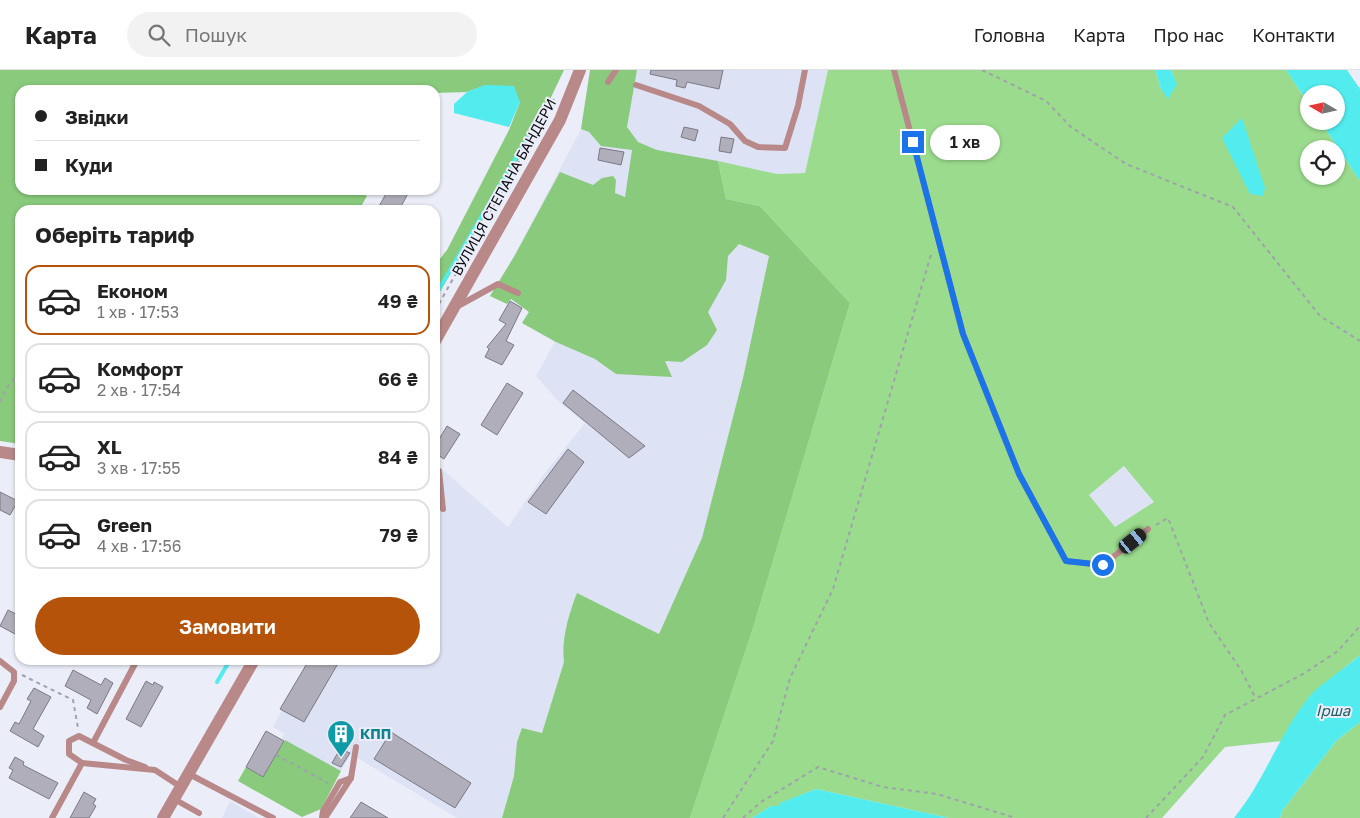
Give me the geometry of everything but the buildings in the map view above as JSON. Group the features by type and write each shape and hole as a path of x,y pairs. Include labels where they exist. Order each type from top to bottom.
{"street":[{"name":"ВУЛИЦЯ СТЕПАНА БАНДЕРИ","path":"440,330 455,307 560,120 580,70"},
{"path":"0,452 15,454"},
{"path":"163,818 251,665"}],"lane":[{"path":"608,82 616,70"},
{"path":"636,85 699,106 730,124 745,141 758,147 785,148 805,70"},
{"path":"894,70 963,334 1019,474 1066,561 1103,565 1148,529"},
{"path":"455,307 498,284 518,293"},
{"path":"440,480 443,509"},
{"path":"0,707 14,681 14,672 2,664"},
{"path":"93,743 134,665"},
{"path":"155,770 82,763 69,754 69,741 80,736 126,760 155,770 181,787"},
{"path":"323,816 351,778 356,748"},
{"path":"52,818 82,763"},
{"path":"188,774 273,818"},
{"path":"323,816 340,782 351,778"},
{"path":"174,799 199,813"}],"path":[{"path":"982,70 1046,101 1071,127 1126,164 1233,207 1320,316 1360,341"},
{"path":"440,301 509,183 555,97"},
{"path":"723,818 773,742 790,678 833,589 928,264"},
{"path":"0,402 5,390 15,378"},
{"path":"1148,529 1168,518 1209,623 1241,670 1256,699"},
{"path":"1146,818 1202,757 1225,715 1303,674 1338,651 1360,626"},
{"path":"14,672 73,700 80,736"},
{"path":"276,755 333,786"},
{"path":"743,818 761,802 818,767 883,787 937,794 1016,818"}],"shaded area":[{"path":"637,70 828,70 805,173 777,174 657,150 638,142 627,128"},
{"path":"581,129 633,146 626,198 769,256 743,378 702,538 659,634 578,594 571,609 563,654 564,662 542,733 522,728 514,776 502,818 457,818 351,754 341,771 282,739 284,733 273,727 282,710 291,715 320,665 440,665 440,467 508,527 544,474 585,423 559,402 536,376 555,342 522,323 540,292 505,273"},
{"path":"1125,466 1154,502 1115,527 1089,495"},
{"path":"230,801 259,818 222,818"}],"green space":[{"path":"0,70 564,70 531,139 440,292 440,259 447,250 509,130 520,102 486,85 467,92 440,93 440,85 15,85 15,195 367,196 362,205 15,205 15,443 0,441"},
{"path":"590,70 637,70 627,127 638,142 657,150 718,161 726,199 760,206 850,303 753,628 690,818 502,818 514,776 517,742 522,728 542,733 564,662 566,627 577,593 659,634 702,538 743,378 769,256 739,244 728,256 726,280 708,312 717,330 707,345 682,362 665,361 672,377 616,374 595,359 556,342 522,323 529,312 511,299 507,304 490,296 515,255 560,172 593,185 602,178 613,176 616,180 615,193 625,197 632,150 601,146 589,132 581,129"},
{"path":"828,70 1155,70 1161,89 1173,74 1171,70 1286,70 1300,91 1300,130 1326,130 1333,140 1300,140 1300,185 1345,185 1345,158 1360,181 1360,655 1310,696 1282,741 1225,747 1162,818 949,818 816,789 781,803 779,806 771,806 752,818 690,818 753,628 850,303 760,206 726,199 718,161 777,174 805,173","holes":["1124,466 1154,502 1115,527 1089,495"]},
{"path":"1360,722 1360,818 1280,818 1282,811 1336,741"},
{"path":"285,740 341,771 321,809 302,817 238,781 246,767 263,777"}],"water":[{"path":"1155,70 1171,70 1177,84 1168,99 1161,89"},
{"path":"1286,70 1347,70 1360,89 1360,181 1345,158 1345,140 1333,140 1326,130 1345,130 1345,85 1300,85 1300,91"},
{"path":"485,85 514,86 520,102 509,127 454,113 454,104 467,92"},
{"path":"1242,118 1265,188 1263,196 1250,194 1222,138"},
{"name":"Ірша","path":"1360,655 1360,722 1336,741 1282,811 1280,818 1234,818 1255,788 1298,711 1320,687"},
{"path":"816,789 949,818 752,818 771,806 779,806 780,803"}],"waterway":[{"path":"440,287 538,120"},
{"path":"217,682 227,665"}],"place":[{"name":"КПП","path":"341,758"}],"route":[{"path":"913,142 963,334 1019,474 1066,561 1103,565"}]}
